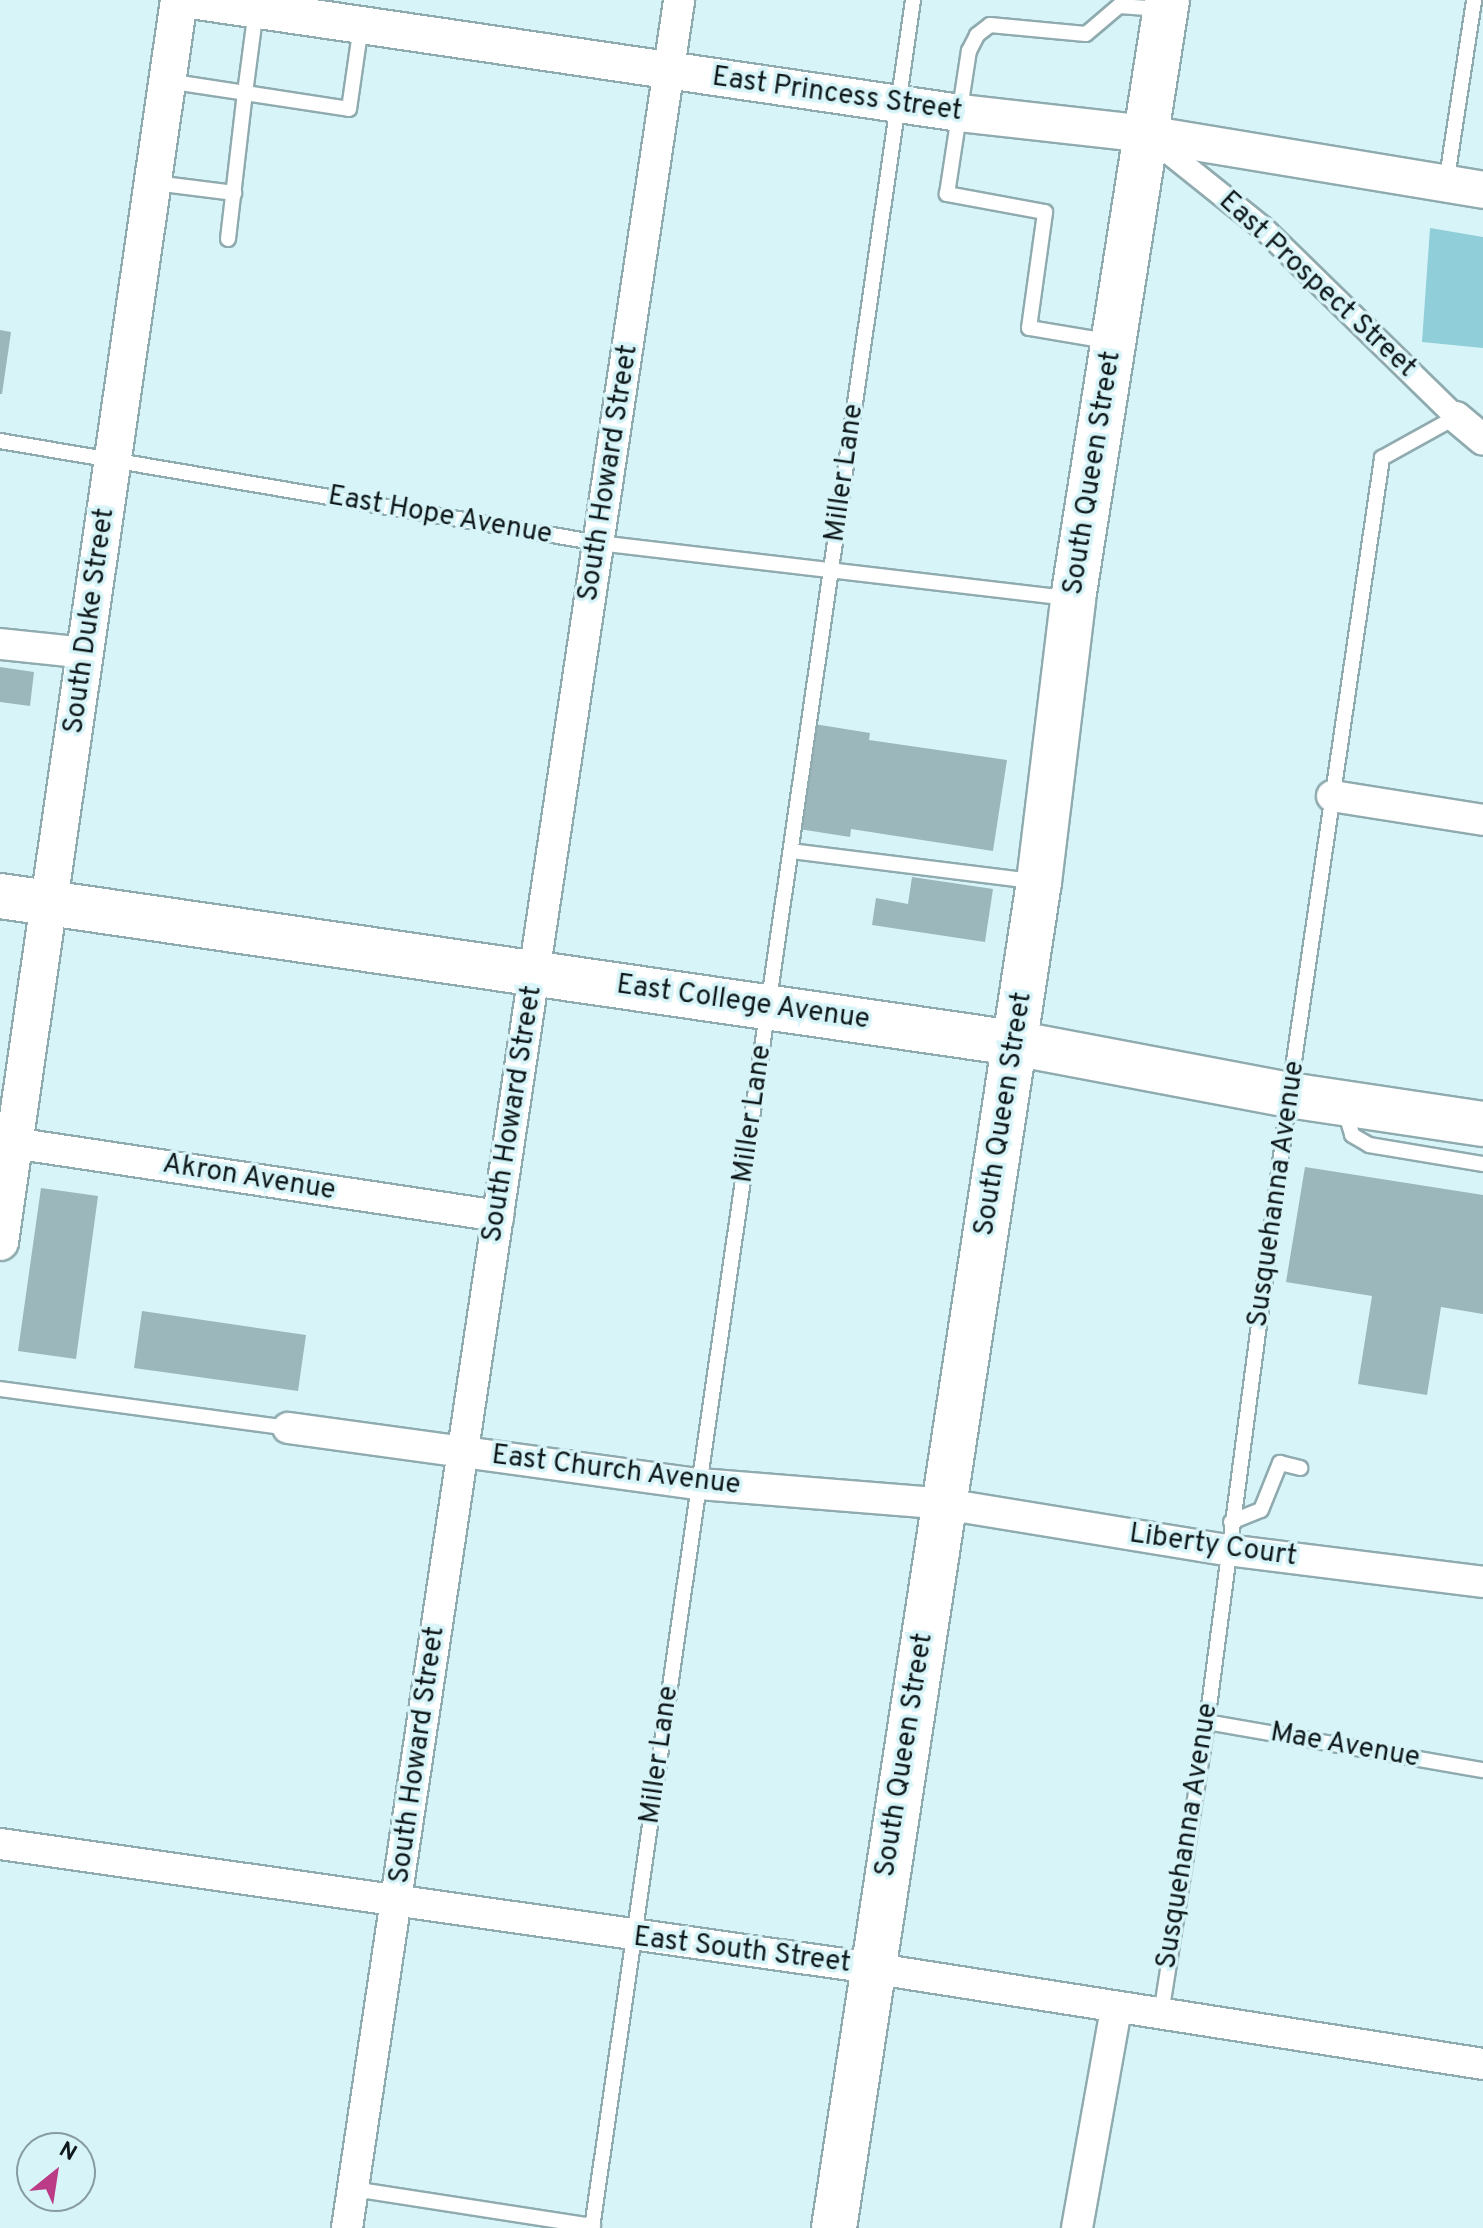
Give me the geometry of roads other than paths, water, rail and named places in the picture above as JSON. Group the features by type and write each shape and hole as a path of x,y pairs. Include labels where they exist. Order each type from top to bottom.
{"main road":[{"name":"South Queen Street","path":"834,2228 871,1968 1039,882 1073,599 1166,5"},
{"name":"East College Avenue","path":"0,896 1014,1043 1289,1095 1483,1124"}],"street":[{"name":"South Duke Street","path":"0,1242 7,1142 50,904 179,0"},
{"name":"East Princess Street","path":"191,0 960,113 1146,134 1483,190"},
{"name":"South Howard Street","path":"347,2228 679,0"},
{"name":"East Prospect Street","path":"1146,134 1263,228 1483,440"},
{"path":"0,644 85,653"},
{"path":"1332,796 1483,820"},
{"name":"Akron Avenue","path":"7,1142 498,1216"},
{"name":"East Church Avenue","path":"288,1428 699,1484 945,1504"},
{"name":"Liberty Court","path":"945,1504 1229,1536 1483,1582"},
{"name":"East South Street","path":"0,1844 635,1938 871,1968 1483,2064"},
{"path":"1077,2228 1116,2008"}],"lane":[{"name":"Miller Lane","path":"593,2227 913,0"},
{"path":"1446,184 1474,0"},
{"path":"1114,342 1029,328 1045,212 947,194 969,51 977,35 990,25 1086,34 1119,6 1166,5"},
{"path":"228,239 256,10"},
{"path":"167,81 349,109 361,25"},
{"path":"152,182 234,193"},
{"name":"Susquehanna Avenue","path":"1161,2015 1207,1722 1289,1095 1382,458 1456,417"},
{"name":"East Hope Avenue","path":"0,441 599,543 831,573 1073,599"},
{"path":"791,851 1039,882"},
{"path":"1343,1104 1352,1135 1369,1145 1483,1164"},
{"path":"0,1389 288,1428"},
{"path":"1229,1536 1261,1510 1280,1463 1300,1468"},
{"name":"Mae Avenue","path":"1207,1722 1483,1770"},
{"path":"353,2189 593,2227"}]}
